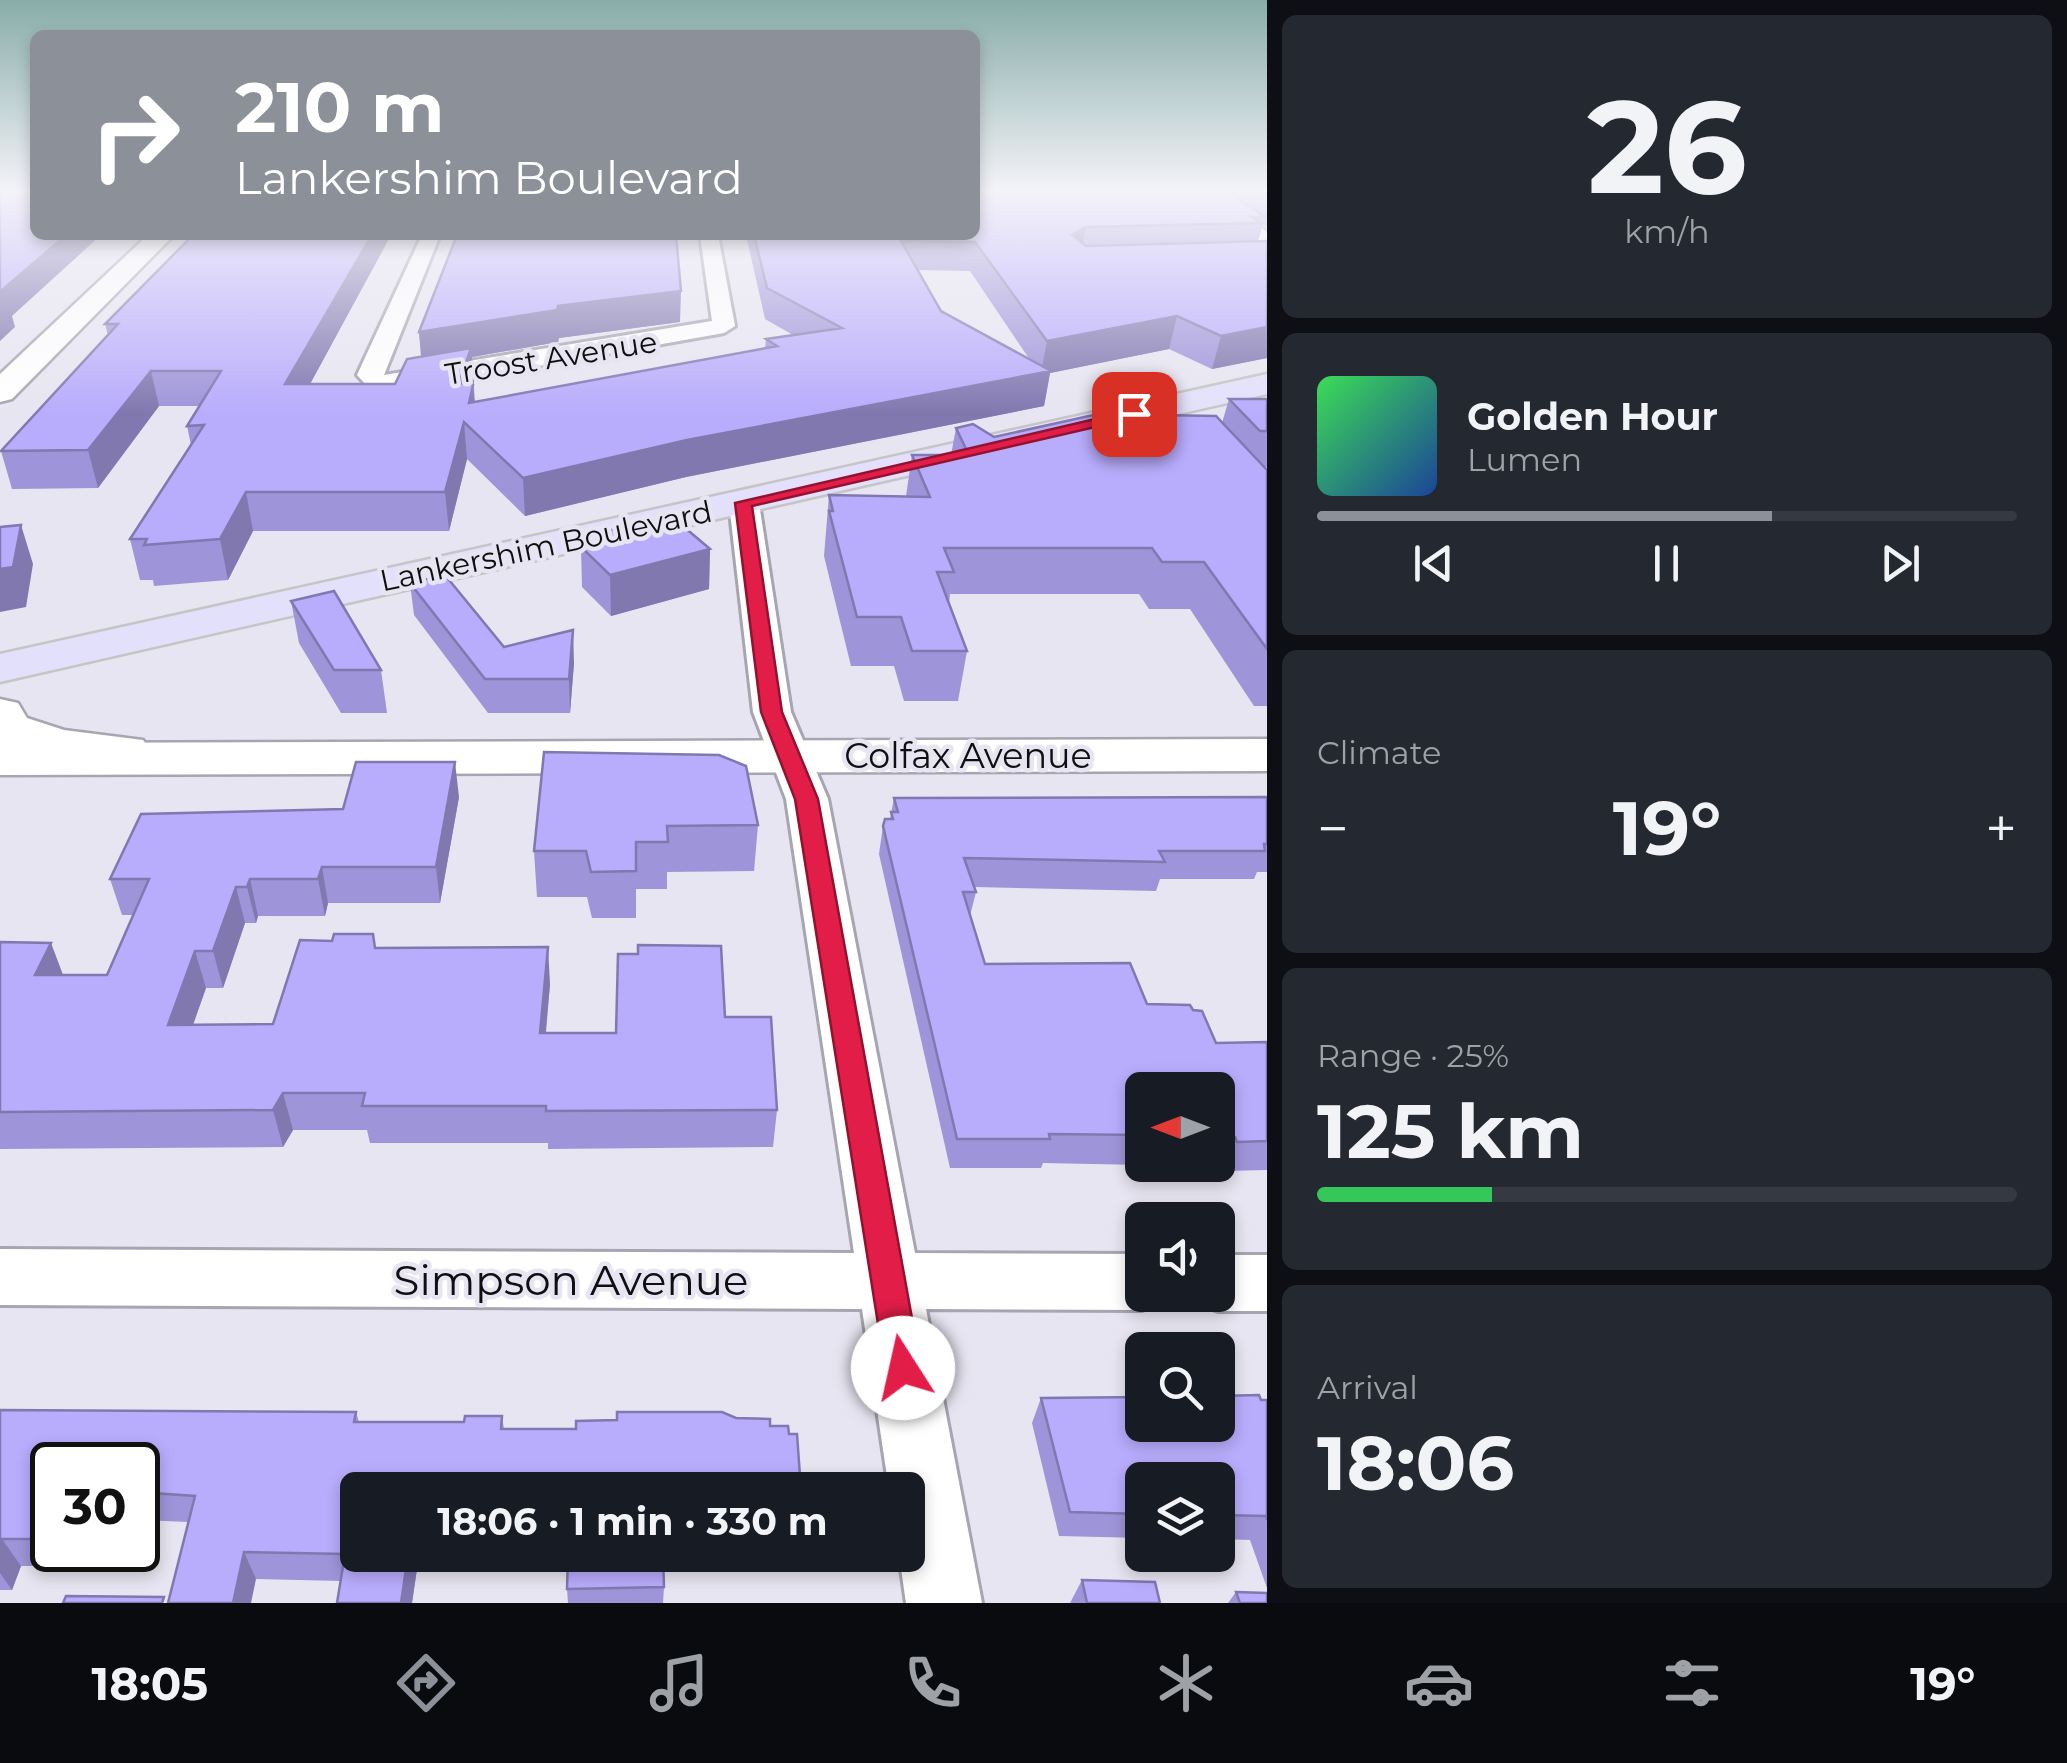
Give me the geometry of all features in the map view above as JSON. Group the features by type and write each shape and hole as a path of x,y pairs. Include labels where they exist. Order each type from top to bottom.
{"main road":[{"path":"0,392 132,264"},
{"name":"Lankershim Boulevard","path":"0,668 1267,384"},
{"name":"Colfax Avenue","path":"0,714 6,728 28,738 188,757"},
{"name":"Colfax Avenue","path":"0,760 1267,755"}],"street":[{"name":"Troost Avenue","path":"418,264 368,374 377,382 399,383 724,326 714,264"},
{"path":"744,503 772,712 807,799 944,1603"},
{"name":"Simpson Avenue","path":"0,1277 1125,1282"},
{"path":"1235,1283 1267,1283"}],"building":[{"path":"0,264 33,264 0,292"},
{"path":"165,264 355,264 285,384 395,384 407,359 471,348 459,383 473,385 469,403 777,346 766,339 842,328 767,288 761,264 914,264 941,311 1051,371 687,440 523,478 464,422 445,492 246,492 220,539 144,545 147,539 130,539 204,425 187,426 221,371 151,371 88,450 1,451 118,324 105,324"},
{"path":"446,264 679,264 681,291 558,306 557,310 419,332"},
{"path":"991,264 1267,264 1267,327 1221,336 1177,316 1047,341"},
{"path":"1229,399 1267,399 1267,431 1260,431"},
{"path":"1098,414 1216,416 1267,470 1267,649 1204,562 1162,562 1152,548 944,548 954,572 937,572 967,651 912,651 901,617 857,617 829,511 833,511 829,495 930,497 912,455 969,455 956,428 973,424 994,437"},
{"path":"652,521 677,521 710,549 610,575 581,547 601,542 598,540 604,538 598,533"},
{"path":"21,525 13,567 0,569 0,527"},
{"path":"445,575 504,647 573,630 569,679 485,679 410,583"},
{"path":"334,591 381,670 334,670 291,601"},
{"path":"544,752 719,755 746,766 758,825 667,826 668,842 636,842 636,871 591,872 586,851 534,851"},
{"path":"356,762 455,762 436,867 322,867 318,879 250,879 247,887 236,887 213,951 195,951 168,1025 273,1024 300,940 332,941 334,934 373,934 375,948 548,947 540,1033 616,1033 618,954 638,954 638,945 721,946 725,1017 771,1017 777,1110 546,1111 546,1106 362,1106 365,1093 283,1093 273,1110 0,1112 0,942 51,943 35,975 107,975 149,879 110,879 141,814 343,809"},
{"path":"1267,797 1265,851 1159,851 1165,862 964,858 976,892 963,892 985,964 1130,963 1147,1004 1190,1005 1193,1010 1202,1011 1216,1043 1267,1042 1267,1141 1237,1142 1235,1072 1125,1072 1125,1135 957,1139 883,826 885,819 893,819 891,812 898,812 894,798"},
{"path":"1259,1395 1261,1400 1267,1400 1267,1520 1266,1516 1235,1515 1235,1462 1125,1462 1125,1514 1070,1512 1041,1398 1125,1397 1125,1442 1235,1442 1235,1396"},
{"path":"0,1410 356,1412 354,1422 464,1422 465,1416 502,1416 501,1429 576,1429 576,1421 617,1420 617,1412 722,1412 736,1418 770,1419 770,1426 788,1426 789,1434 797,1434 800,1472 340,1472 340,1554 244,1552 233,1603 168,1603 195,1496 160,1494 160,1442 30,1442 30,1539 2,1539 0,1545"},
{"path":"342,1572 406,1572 401,1603 337,1603"},
{"path":"568,1572 664,1572 664,1587 567,1589"},
{"path":"1082,1580 1155,1582 1160,1603 1087,1603"},
{"path":"1236,1592 1267,1593 1267,1603 1240,1603"},
{"path":"66,1596 164,1597 162,1603 63,1603"}],"route":[{"path":"903,1368 807,799 772,712 744,503 1134,414"}]}
